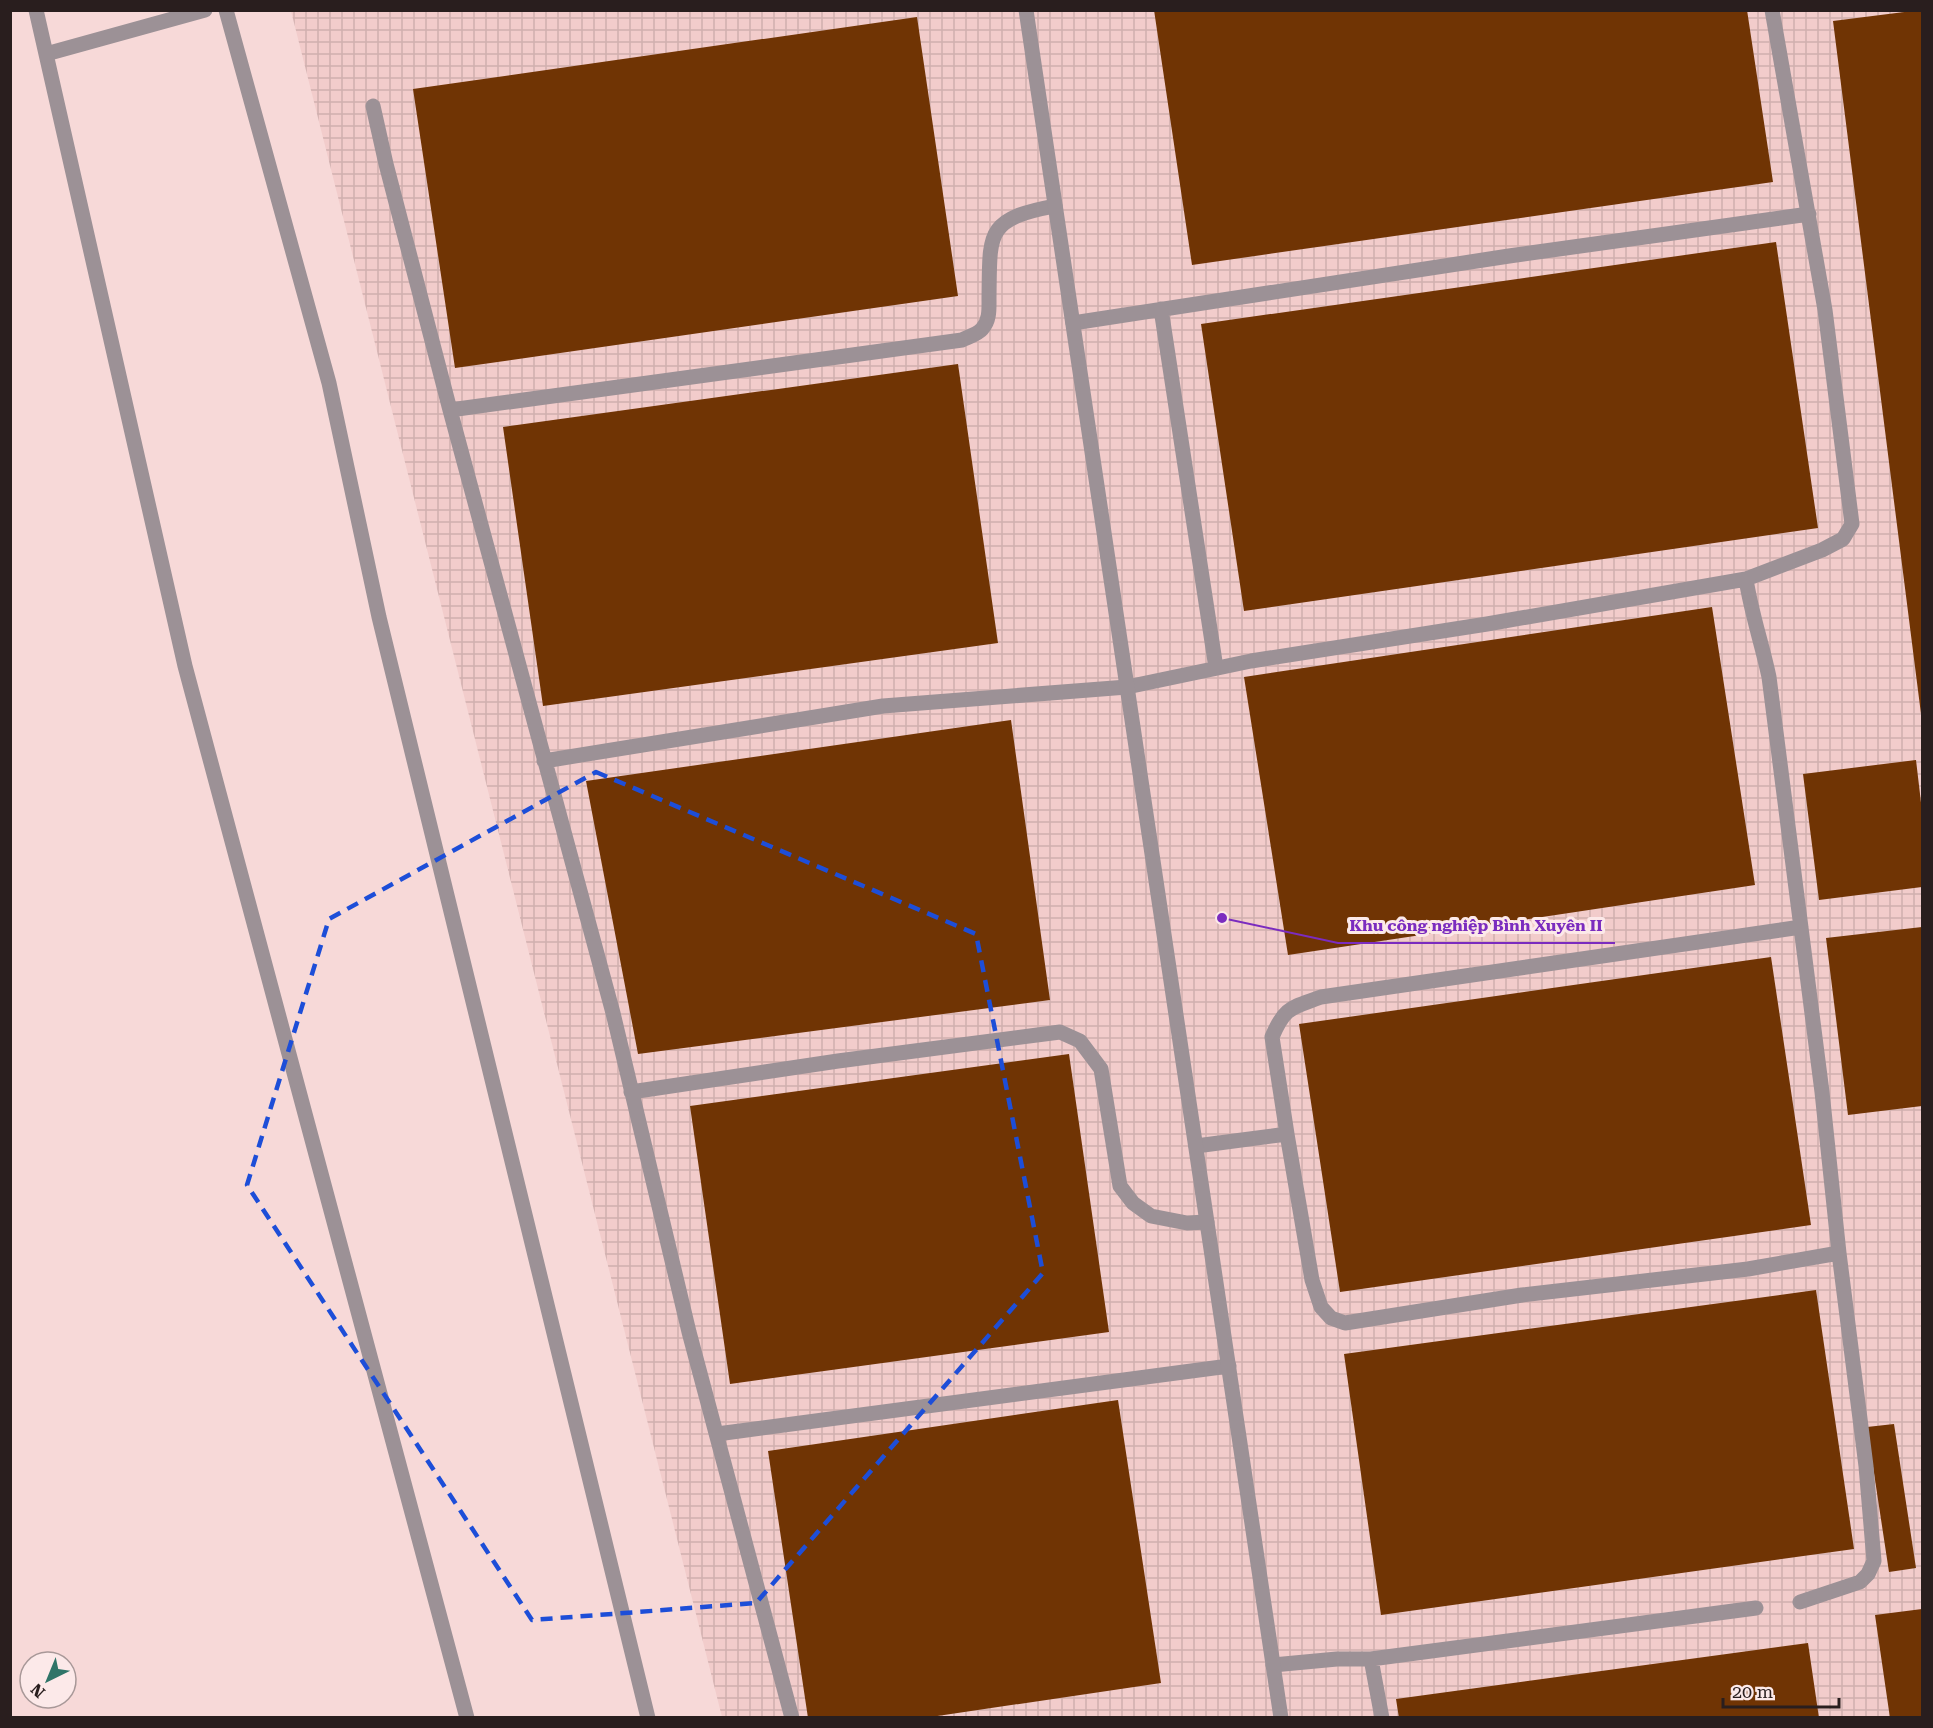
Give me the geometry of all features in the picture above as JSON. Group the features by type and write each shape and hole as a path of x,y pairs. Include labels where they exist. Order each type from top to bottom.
{"street":[{"path":"36,10 184,666 467,1718"},
{"path":"46,54 205,10"},
{"path":"226,10 329,383 379,617 648,1718"},
{"path":"1026,10 1281,1718"},
{"path":"544,761 883,705 1127,687 1262,659 1487,624 1746,579 1822,550 1843,539 1852,525 1825,310 1772,10"},
{"path":"373,106 450,410 613,1013 689,1332 792,1718"},
{"path":"450,410 962,340 982,330 989,315 989,259 994,235 1004,222 1025,211 1055,206"},
{"path":"1073,323 1509,256 1809,214"},
{"path":"1161,309 1216,668"},
{"path":"1746,579 1750,605 1759,632 1769,677 1822,1092 1839,1252 1866,1466 1874,1561 1868,1574 1860,1582 1800,1602"},
{"path":"1801,927 1321,998 1288,1010 1278,1023 1272,1037 1312,1280 1321,1307 1331,1317 1345,1323 1522,1295 1748,1269 1839,1252"},
{"path":"631,1092 838,1061 1060,1032 1080,1041 1101,1069 1120,1186 1132,1203 1150,1216 1187,1222 1207,1222"},
{"path":"1196,1146 1287,1134"},
{"path":"717,1434 1229,1366"},
{"path":"1273,1665 1337,1659 1371,1659 1756,1608"},
{"path":"1371,1659 1382,1718"}],"highlighted area":[{"path":"596,772 976,934 1043,1273 756,1603 532,1620 247,1185 329,919"}],"shaded area":[{"path":"291,11 1922,11 1922,1717 722,1717"}],"building":[{"path":"1154,10 1747,10 1773,182 1192,265"},
{"path":"1922,10 1921,714 1833,21"},
{"path":"917,17 958,296 455,368 413,89"},
{"path":"1776,242 1818,528 1244,611 1201,324"},
{"path":"958,364 998,643 543,706 503,427"},
{"path":"1712,607 1755,885 1288,955 1244,677"},
{"path":"1011,720 1050,1000 638,1054 586,781"},
{"path":"1916,760 1922,811 1922,887 1819,900 1803,774"},
{"path":"1922,927 1922,1106 1848,1115 1826,938"},
{"path":"1771,957 1811,1225 1340,1292 1299,1024"},
{"path":"1069,1054 1109,1332 730,1384 690,1106"},
{"path":"1816,1290 1854,1549 1381,1615 1344,1354"},
{"path":"1118,1400 1161,1683 924,1718 808,1718 768,1451"},
{"path":"1894,1424 1916,1568 1889,1572 1867,1427"},
{"path":"1922,1609 1922,1718 1890,1718 1875,1615"},
{"path":"1808,1643 1819,1718 1399,1718 1396,1699"}],"place":[{"name":"Khu công nghiệp Bình Xuyên II","path":"1222,918"}]}
